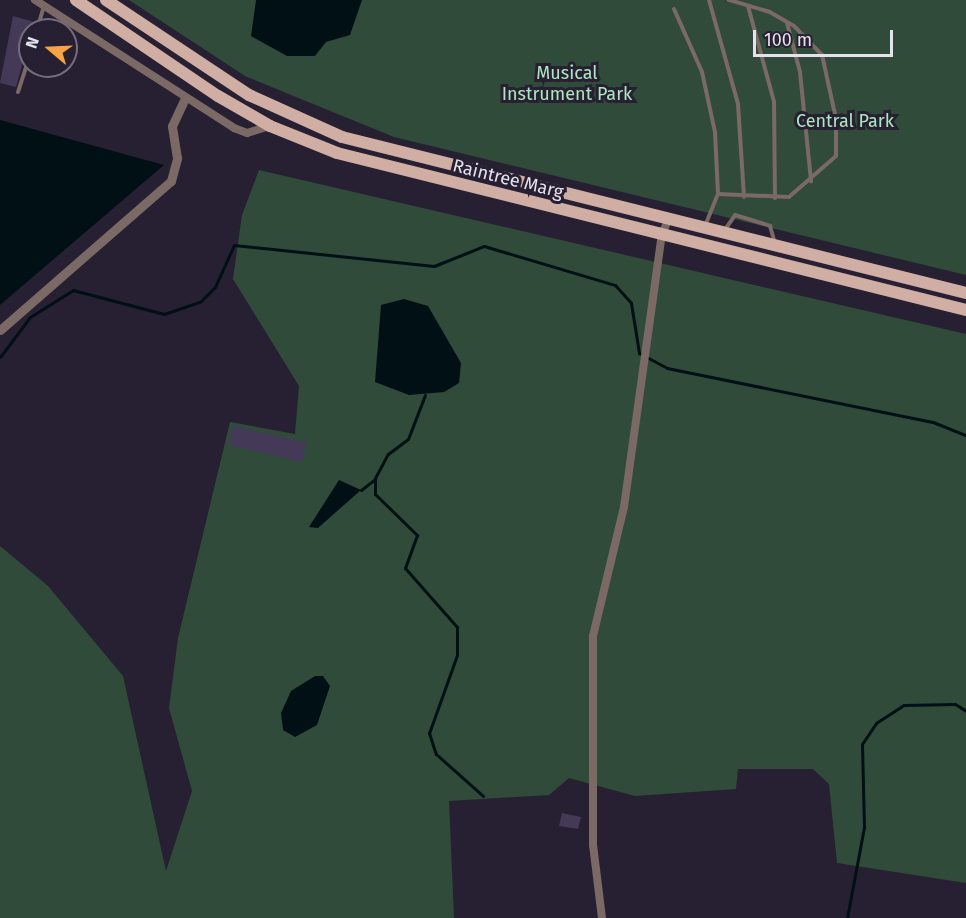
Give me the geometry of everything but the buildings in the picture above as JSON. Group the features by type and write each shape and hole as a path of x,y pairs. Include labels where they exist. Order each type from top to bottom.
{"main road":[{"name":"Raintree Marg","path":"76,0 270,126 396,170 966,310"},
{"name":"Raintree Marg","path":"106,0 249,95 342,137 966,293"}],"street":[{"path":"35,0 185,98 247,133 270,126"},
{"path":"0,330 171,181 177,158 172,126 185,98"},
{"path":"602,918 593,845 593,636 624,507 642,376 649,343 662,234 669,218"}],"lane":[{"path":"710,0 738,104 744,197"},
{"path":"718,194 744,197 789,197 811,181 836,156 836,119 822,55 787,22 748,5 729,0"},
{"path":"748,5 774,102 775,198"},
{"path":"41,18 45,6"},
{"path":"674,9 702,72 715,132 718,194 705,227"},
{"path":"787,22 800,72 811,181"},
{"path":"18,92 22,78"},
{"path":"724,231 726,220 735,215 771,225 775,244"}],"green space":[{"name":"Central Park","path":"129,0 966,0 966,275 394,137 245,76"},
{"path":"259,170 966,334 966,883 837,863 829,784 813,769 738,769 736,789 635,796 569,778 549,795 449,801 454,918 0,918 0,546 48,586 123,676 166,871 192,791 169,708 178,638 230,422 295,434 299,386 233,279 242,215"}],"shaded area":[{"path":"256,0 362,0 350,35 326,42 315,56 287,56 251,36"},
{"path":"0,120 164,165 0,305"},
{"path":"404,299 428,306 461,363 459,383 444,392 409,395 375,382 381,305"},
{"path":"339,480 361,490 318,528 309,527"},
{"path":"315,676 323,676 330,686 317,725 295,737 283,730 281,713 291,691"}],"waterway":[{"path":"0,357 30,317 73,290 164,314 201,301 215,287 234,245 434,266 484,246 615,285 631,303 639,353 667,368 933,422 966,435"},
{"path":"375,478 388,454 408,439 425,395"},
{"path":"361,490 375,479 375,494 417,535 405,568 457,627 457,655 429,733 436,754 483,796"},
{"path":"847,918 864,827 862,744 876,723 904,705 955,704 966,711"}],"park label":[{"name":"Musical Instrument Park","path":"567,84"}]}
